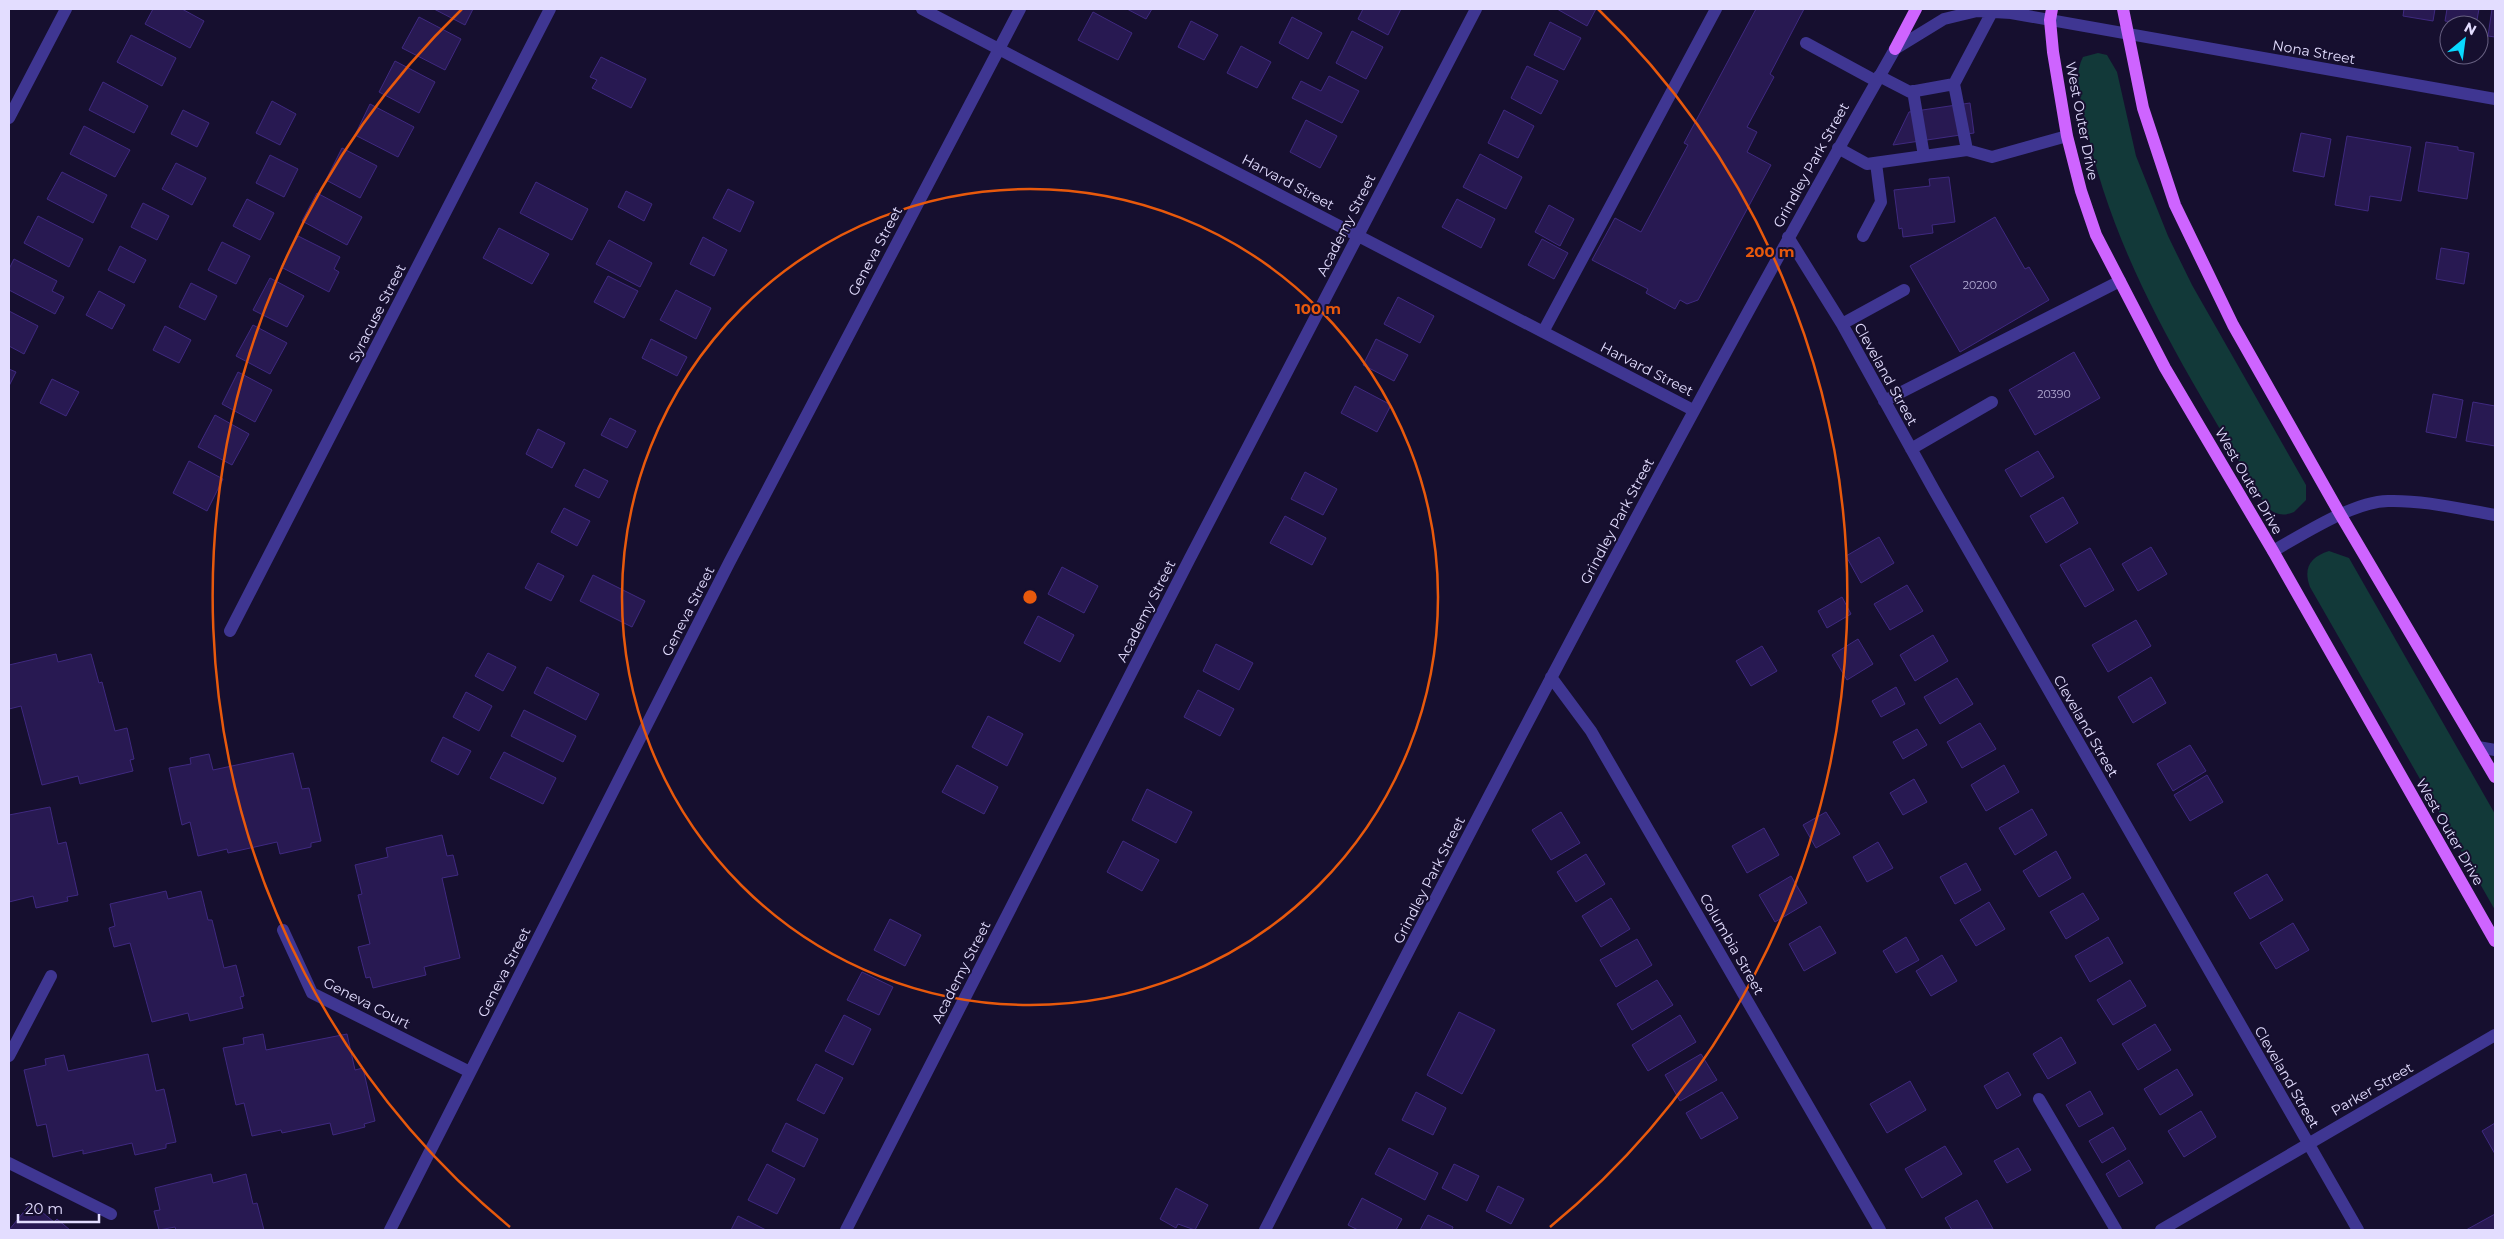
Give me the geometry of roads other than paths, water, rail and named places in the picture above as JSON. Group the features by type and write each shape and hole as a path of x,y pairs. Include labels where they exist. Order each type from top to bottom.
{"main road":[{"path":"1895,49 1916,9"},
{"path":"2123,9 2143,108 2175,205 2233,324 2340,514 2495,777"},
{"name":"West Outer Drive","path":"2051,14 2067,136 2080,191 2096,235 2165,368 2273,552 2495,941"}],"street":[{"path":"9,118 66,9"},
{"name":"Syracuse Street","path":"230,630 550,9"},
{"name":"Harvard Street","path":"922,9 1693,410"},
{"name":"Geneva Street","path":"390,1230 729,563 1020,9"},
{"name":"Academy Street","path":"846,1230 1188,560 1476,9"},
{"path":"1543,332 1716,9"},
{"name":"Grindley Park Street","path":"1265,1230 1550,677 1788,237 1895,49 1944,19 1977,11 2051,14 2127,34"},
{"path":"1966,150 1954,84 1992,12"},
{"name":"Nona Street","path":"2127,34 2495,99"},
{"path":"1806,43 1878,78 1913,91 1954,84"},
{"path":"1913,91 1924,156"},
{"path":"1838,148 1867,164 1966,150 1992,157 2067,136"},
{"path":"1863,236 1881,202 1876,163"},
{"name":"Cleveland Street","path":"1788,237 1842,324 1911,449 2358,1230"},
{"path":"1884,401 2120,281"},
{"path":"1842,324 1904,290"},
{"path":"1911,449 1992,402"},
{"path":"2273,552 2340,514 2386,501 2420,502 2495,515"},
{"name":"Columbia Street","path":"1550,677 1591,731 1880,1230"},
{"path":"2478,747 2495,750"},
{"name":"Geneva Court","path":"283,930 312,993 470,1072"},
{"path":"9,1056 51,976"},
{"name":"Parker Street","path":"2161,1230 2495,1035"},
{"path":"2039,1099 2116,1230"},
{"path":"9,1163 111,1214"}]}
